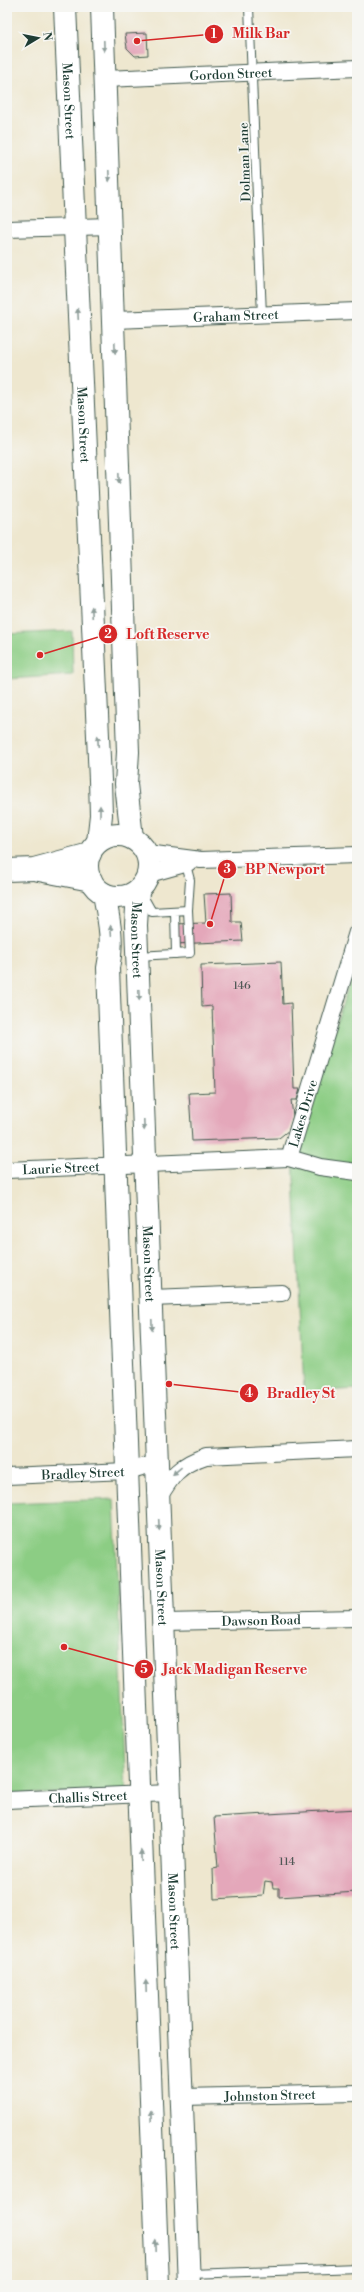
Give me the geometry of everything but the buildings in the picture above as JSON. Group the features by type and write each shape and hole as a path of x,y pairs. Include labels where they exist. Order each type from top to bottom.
{"street":[{"name":"Mason Street","path":"65,7 100,772 101,815 94,848"},
{"name":"Mason Street","path":"102,7 111,226 128,752 126,784 141,869 138,956 164,1622 169,1793 189,2280"},
{"name":"Gordon Street","path":"105,79 357,68"},
{"path":"7,229 111,226"},
{"name":"Graham Street","path":"114,320 357,311"},
{"path":"7,870 34,869 94,848 114,835 141,869"},
{"path":"94,848 88,867 98,887"},
{"path":"34,869 98,887 121,897 141,869 185,861 357,855"},
{"name":"Mason Street","path":"98,887 111,943 108,968 114,1165 158,2285"},
{"name":"Lakes Drive","path":"114,1165 146,1165 289,1158 357,932"},
{"path":"289,1158 320,1167 357,1172"},
{"name":"Laurie Street","path":"7,1170 114,1165"},
{"path":"151,1298 282,1293"},
{"path":"158,1499 171,1476 188,1462 206,1456 357,1449"},
{"name":"Bradley Street","path":"7,1476 127,1471 157,1463"},
{"name":"Dawson Road","path":"164,1622 357,1618"},
{"name":"Challis Street","path":"7,1800 169,1793"},
{"name":"Johnston Street","path":"182,2097 357,2093"}],"lane":[{"name":"Dolman Lane","path":"249,7 262,315"},
{"path":"138,956 190,953 188,910 190,880 185,861"},
{"path":"141,869 152,912 188,910"},
{"path":"175,911 176,954"},
{"path":"189,2280 357,2268"}],"green space":[{"path":"72,631 73,675 7,679 7,634"},
{"path":"357,959 357,1389 304,1392 293,1157"},
{"path":"114,1499 126,1792 7,1794 7,1503"}],"place":[{"name":"Milk Bar","path":"137,41"},
{"name":"Loft Reserve","path":"40,655"},
{"name":"BP Newport","path":"210,924"},
{"name":"Bradley St","path":"169,1384"},
{"name":"Jack Madigan Reserve","path":"64,1647"}]}
